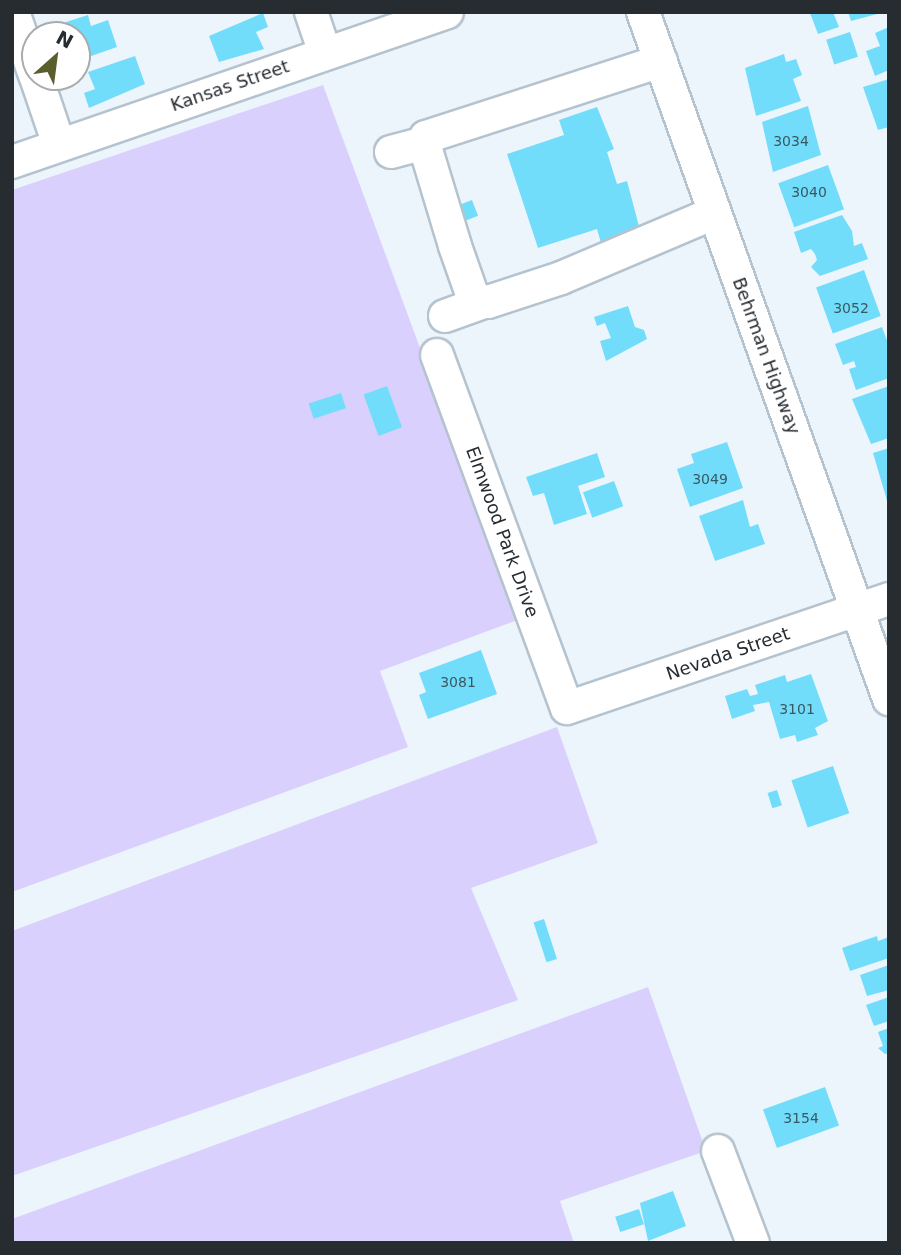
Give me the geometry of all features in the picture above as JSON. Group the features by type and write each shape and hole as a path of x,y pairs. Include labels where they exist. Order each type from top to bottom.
{"street":[{"path":"13,12 21,35"},
{"path":"311,12 325,53"},
{"name":"Kansas Street","path":"12,162 447,12"},
{"name":"Behrman Highway","path":"643,12 889,699"},
{"path":"391,152 424,143 433,132 661,61"},
{"path":"40,91 60,145"},
{"path":"424,143 455,246 474,300 480,303"},
{"path":"445,316 561,278 714,213"},
{"name":"Elmwood Park Drive","path":"437,355 567,708"},
{"name":"Nevada Street","path":"567,708 889,599"},
{"path":"718,1152 753,1243"}],"shaded area":[{"path":"323,85 520,619 380,671 408,747 12,892 12,190"},
{"path":"557,727 598,843 471,888 518,1000 12,1176 12,931"},
{"path":"648,987 706,1151 560,1201 574,1243 12,1243 12,1219"}],"building":[{"path":"833,12 839,27 818,34 810,13"},
{"path":"848,12 881,12 881,13 851,21"},
{"path":"263,13 268,27 256,32 264,49 219,62 209,36"},
{"path":"88,15 90,21 69,21"},
{"path":"108,20 117,47 91,56 91,26"},
{"path":"889,27 889,70 875,76 866,51 880,46 875,33"},
{"path":"850,32 858,57 834,64 826,40"},
{"path":"784,54 786,62 796,59 802,75 793,79 801,101 756,116 745,68"},
{"path":"135,56 145,84 89,108 84,93 95,89 91,71"},
{"path":"889,79 889,127 878,130 863,87"},
{"path":"808,106 821,155 773,172 762,122"},
{"path":"597,107 614,149 607,152 617,184 627,181 640,230 601,243 597,229 538,248 507,154 564,135 559,120"},
{"path":"828,165 844,209 794,227 778,183"},
{"path":"472,200 478,216 460,223 454,207"},
{"path":"842,215 852,231 854,246 862,243 868,259 820,276 811,267 817,260 815,254 811,249 801,253 794,232"},
{"path":"864,270 881,316 833,333 816,287"},
{"path":"628,306 635,327 644,330 647,339 606,361 600,341 611,338 605,323 597,326 594,317"},
{"path":"882,327 889,346 889,378 856,390 849,369 856,367 854,361 843,365 835,344"},
{"path":"387,386 402,427 379,436 364,395"},
{"path":"889,386 889,438 871,444 852,399"},
{"path":"341,393 346,408 314,419 309,404"},
{"path":"727,442 743,488 690,507 677,469 694,463 691,454"},
{"path":"889,448 889,503 888,504 873,453"},
{"path":"597,453 605,477 578,486 587,514 554,525 544,493 533,496 526,477"},
{"path":"614,481 623,506 592,518 583,492"},
{"path":"743,500 750,527 758,524 765,544 715,561 699,516"},
{"path":"481,650 497,694 428,719 419,695 426,692 419,673"},
{"path":"811,674 828,721 815,728 818,735 797,742 795,735 780,739 769,702 753,705 755,711 732,719 725,696 747,689 750,696 758,694 755,685 785,675 787,682"},
{"path":"833,766 849,813 808,828 791,780"},
{"path":"777,790 782,805 772,808 767,793"},
{"path":"544,919 557,959 547,962 534,922"},
{"path":"877,936 878,941 889,937 889,958 850,971 842,948"},
{"path":"889,965 889,990 867,996 860,975"},
{"path":"889,997 889,1021 874,1026 866,1005"},
{"path":"889,1028 889,1053 885,1054 878,1048 883,1046 878,1032"},
{"path":"825,1087 839,1126 777,1148 763,1110"},
{"path":"673,1191 686,1226 648,1241 640,1203"},
{"path":"639,1209 644,1224 620,1232 615,1217"}]}
